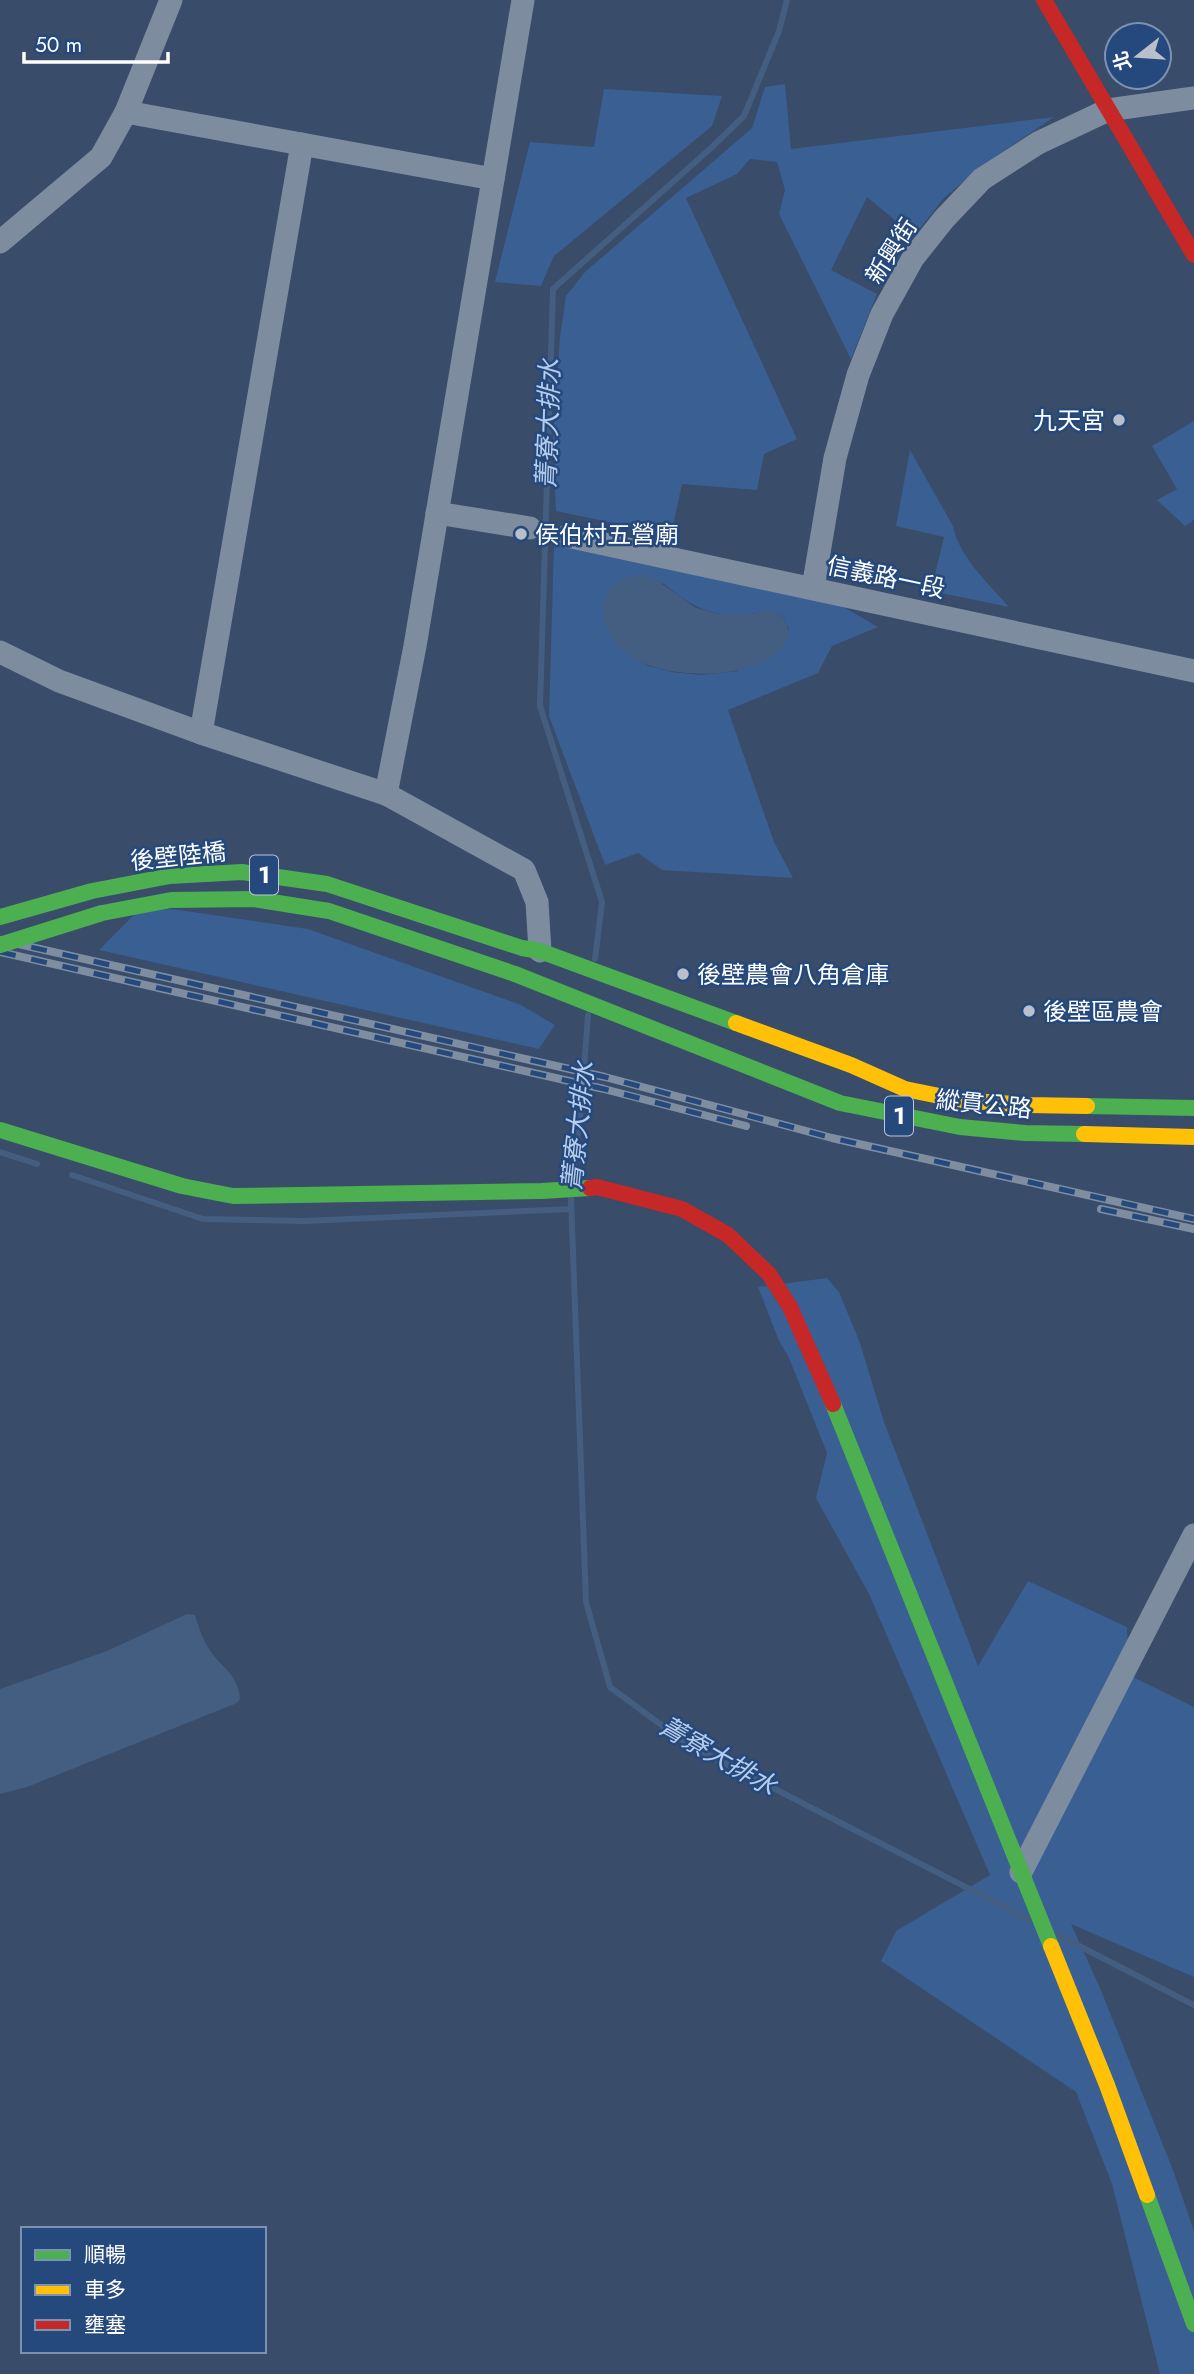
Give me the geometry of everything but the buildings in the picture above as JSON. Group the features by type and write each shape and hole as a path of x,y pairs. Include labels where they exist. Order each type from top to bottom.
{"main road":[{"path":"1044,0 1194,255"},
{"name":"後壁陸橋","path":"0,917 105,888 170,876 242,872 327,884 531,950"},
{"name":"後壁陸橋","path":"0,944 102,913 159,902 253,899 329,911 515,974 619,1017"},
{"name":"縱貫公路","path":"531,950 578,964 851,1065 905,1089 959,1100 1027,1105 1194,1108"},
{"name":"縱貫公路","path":"619,1017 840,1103 960,1127 1024,1133 1194,1137"},
{"path":"1149,1108 1152,1135"},
{"path":"0,1130 182,1186 233,1196 541,1191 597,1187 682,1209 728,1235 769,1274 795,1319 845,1431 1107,2085 1194,2324"}],"street":[{"path":"0,242 101,158 126,112 171,0"},
{"path":"386,794 415,646 523,0"},
{"name":"新興街","path":"813,588 835,458 858,375 882,314 913,258 944,219 982,179 1038,143 1108,110 1194,98"},
{"path":"126,112 493,179"},
{"path":"201,733 302,144"},
{"path":"437,513 530,528"},
{"name":"信義路一段","path":"567,536 1194,671"},
{"path":"0,652 59,681 201,733 386,794 524,870 537,902 531,950"},
{"path":"1021,1872 1194,1535"}],"shaded area":[{"path":"785,84 791,149 1054,117 980,167 944,198 914,236 867,197 831,270 877,294 851,359 779,214 785,190 777,162 750,159 737,174 686,198 797,439 764,454 757,490 682,484 671,535 556,511 553,439 560,337 566,296 585,272 752,128 765,87"},
{"path":"604,89 722,96 712,126 554,256 541,286 495,282 530,142 594,147"},
{"path":"1194,421 1194,520 1185,526 1157,500 1177,489 1152,446"},
{"path":"910,450 953,526 961,548 1009,607 931,591 944,537 896,526"},
{"path":"554,544 830,599 878,627 832,646 818,673 728,710 774,842 793,878 662,870 638,853 605,865 549,716","holes":["663,583 693,604 713,612 736,615 772,612 783,617 789,630 737,671 700,675 649,666 630,656"]},
{"path":"632,575 652,577 696,608 719,614 752,614 767,610 783,617 788,632 781,650 760,663 732,671 698,674 665,670 635,659 613,640 604,614 605,599 610,589"},
{"path":"172,909 308,929 521,1005 555,1025 539,1049 99,950 138,911"},
{"path":"827,1278 839,1292 860,1343 884,1422 978,1666 1028,1581 1127,1627 1129,1675 1194,1707 1194,1977 1071,1924 1100,1988 1173,2170 1194,2231 1194,2374 1160,2374 1112,2184 1076,2092 881,1961 896,1931 990,1875 869,1594 816,1498 827,1453 758,1287"},
{"path":"187,1614 195,1615 208,1648 233,1678 239,1691 240,1699 237,1703 27,1787 0,1794 0,1689 107,1651"}],"waterway":[{"name":"菁寮大排水","path":"595,959 602,902 540,706 553,289 744,116 779,31 787,0"},
{"name":"菁寮大排水","path":"572,1181 588,1015"},
{"path":"0,1152 37,1164"},
{"path":"72,1175 203,1219 305,1221 571,1209"},
{"name":"菁寮大排水","path":"571,1199 586,1602 610,1687 687,1744 1030,1920"},
{"name":"菁寮大排水","path":"1058,1935 1194,2005"}],"railway":[{"path":"0,940 605,1077 832,1138 1194,1219"},
{"path":"0,952 604,1089 746,1126"},
{"path":"1101,1209 1194,1229"}],"traffic: fast":[{"path":"0,917 92,891 170,876 242,872 327,884 522,948 540,951 736,1023"},
{"path":"0,945 102,913 171,900 253,899 329,911 515,974"},
{"path":"515,974 840,1103 960,1127 1025,1133 1084,1134"},
{"path":"1087,1106 1194,1108"},
{"path":"0,1130 182,1186 233,1196 590,1188"},
{"path":"833,1404 1051,1946"},
{"path":"1147,2195 1194,2324"}],"traffic: slow":[{"path":"736,1023 851,1065 905,1089 959,1100 1087,1106"},
{"path":"1084,1134 1194,1137"},
{"path":"1051,1946 1107,2085 1147,2195"}],"traffic: jam":[{"path":"1044,0 1194,255"},
{"path":"590,1188 597,1187 682,1209 728,1235 769,1274 790,1307 833,1404"}],"place":[{"name":"九天宮","path":"1119,420"},
{"name":"侯伯村五營廟","path":"521,534"},
{"name":"後壁農會八角倉庫","path":"683,974"},
{"name":"後壁區農會","path":"1029,1011"}]}
